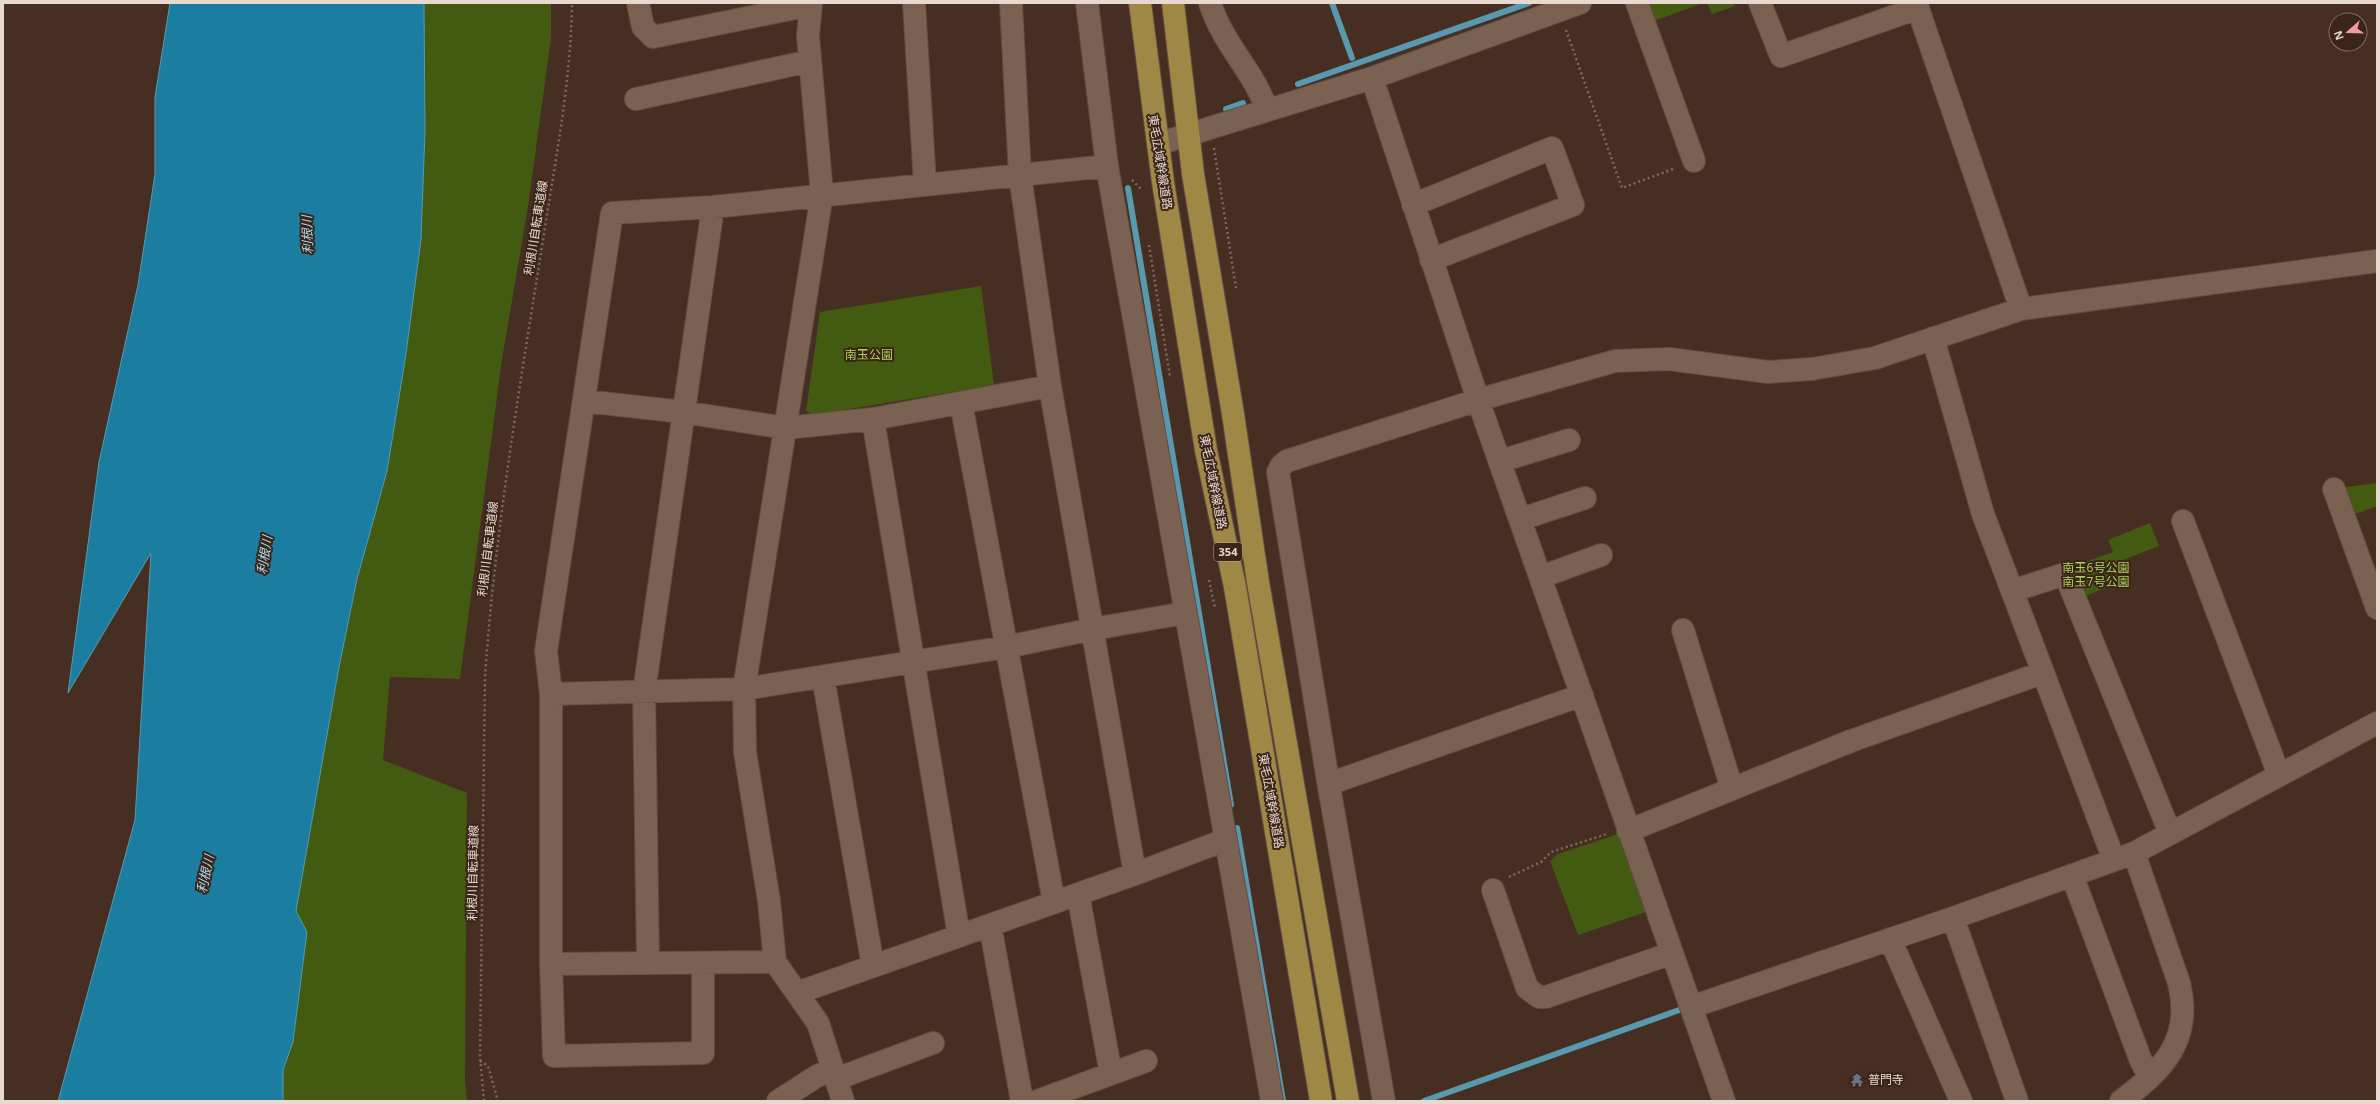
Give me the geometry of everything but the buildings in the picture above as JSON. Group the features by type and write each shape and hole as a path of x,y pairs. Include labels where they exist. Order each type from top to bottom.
{"highway":[{"name":"東毛広域幹線道路","path":"1140,3 1158,144 1202,427 1235,587 1321,1101"},
{"name":"東毛広域幹線道路","path":"1173,3 1190,135 1193,174 1234,414 1258,582 1348,1101"}],"street":[{"path":"638,3 643,27 653,37 810,4 808,36 822,194 744,689 745,752 769,901 775,962 818,1023 843,1101"},
{"path":"914,3 925,184"},
{"path":"1011,3 1020,175 1050,386 1135,874"},
{"path":"1087,3 1107,166 1272,1101"},
{"path":"1210,3 1220,31 1259,90 1267,110"},
{"path":"1158,144 1372,78 1580,3"},
{"path":"1637,3 1694,161"},
{"path":"1760,3 1781,56 1917,5 2022,309"},
{"path":"636,98 810,61"},
{"path":"1372,78 1478,400 1501,461 1628,830 1724,1101"},
{"path":"1413,205 1552,148 1573,205 1431,260"},
{"path":"703,963 704,1053 554,1056 551,964 551,694 546,651 612,213 713,208 822,194 1107,166"},
{"path":"648,963 644,692 713,208"},
{"path":"1384,1101 1328,781 1278,472 1281,466 1288,461 1478,400 1615,361 1669,359 1775,372 1812,369 1875,358 2022,309 2377,261"},
{"path":"1933,338 1983,514 2042,673 2124,856 2178,983 2184,1007 2181,1027 2172,1052 2165,1063 2125,1100"},
{"path":"584,401 683,412 786,428 873,419 1050,386"},
{"path":"961,403 1054,902"},
{"path":"873,419 959,936"},
{"path":"1501,461 1569,440"},
{"path":"2334,488 2373,577 2377,608"},
{"path":"1521,519 1585,498"},
{"path":"2183,521 2279,775"},
{"path":"1541,577 1601,555"},
{"path":"2012,591 2066,574 2170,833"},
{"path":"551,694 744,689 1006,648 1093,629 1185,613"},
{"path":"1683,630 1732,789"},
{"path":"1628,830 1851,741 2042,673"},
{"path":"823,677 873,966"},
{"path":"1328,781 1340,780 1582,695"},
{"path":"1691,1007 1953,918 2124,856 2377,723"},
{"path":"797,993 1135,874 1225,840"},
{"path":"2072,875 2141,1061 2150,1077"},
{"path":"1493,890 1527,988 1538,997 1546,997 1672,953"},
{"path":"1078,894 1111,1074"},
{"path":"1953,918 2017,1101"},
{"path":"990,925 1022,1101"},
{"path":"1890,939 1961,1101"},
{"path":"551,964 775,962"},
{"path":"778,1101 818,1076 834,1074 933,1044"},
{"path":"1037,1101 1146,1061"}],"path":[{"name":"利根川自転車道線","path":"484,1101 480,1061 485,677 488,635 496,542 568,85 572,41 572,3"},
{"path":"1559,10 1622,188 1694,161"},
{"path":"1493,890 1505,879 1541,862 1551,852 1617,830 1628,830"},
{"path":"480,1061 488,1066 498,1101"}],"green space":[{"path":"424,3 551,3 551,38 528,207 502,359 460,679 390,677 383,760 467,793 465,1080 467,1101 283,1101 283,1070 293,1042 307,932 296,911 339,667 357,579 387,471 406,354 425,131"},
{"path":"1650,3 1703,3 1654,21 1649,5"},
{"path":"1707,3 1733,3 1735,6 1712,14"},
{"name":"南玉公園","path":"981,286 994,385 814,415 806,411 820,312"},
{"path":"2377,483 2377,506 2355,514 2346,487"},
{"name":"南玉6号公園 南玉7号公園","path":"2150,523 2159,546 2118,562 2125,580 2086,596 2074,566 2113,552 2108,540"},
{"path":"1618,834 1646,912 1578,935 1550,861 1558,854"}],"water":[{"name":"利根川","path":"170,3 424,3 425,131 421,239 406,354 387,471 357,579 339,667 296,911 307,932 293,1042 283,1070 283,1101 58,1101 135,820 151,553 68,693 99,462 138,285 155,174 155,97"}],"waterway":[{"path":"1332,3 1352,58"},
{"path":"1298,84 1529,3"},
{"path":"1226,109 1243,103"},
{"path":"1128,188 1231,805"},
{"path":"1237,828 1283,1101"},
{"path":"1424,1101 1682,1009"}],"place":[{"name":"普門寺","path":"1857,1080"}]}
